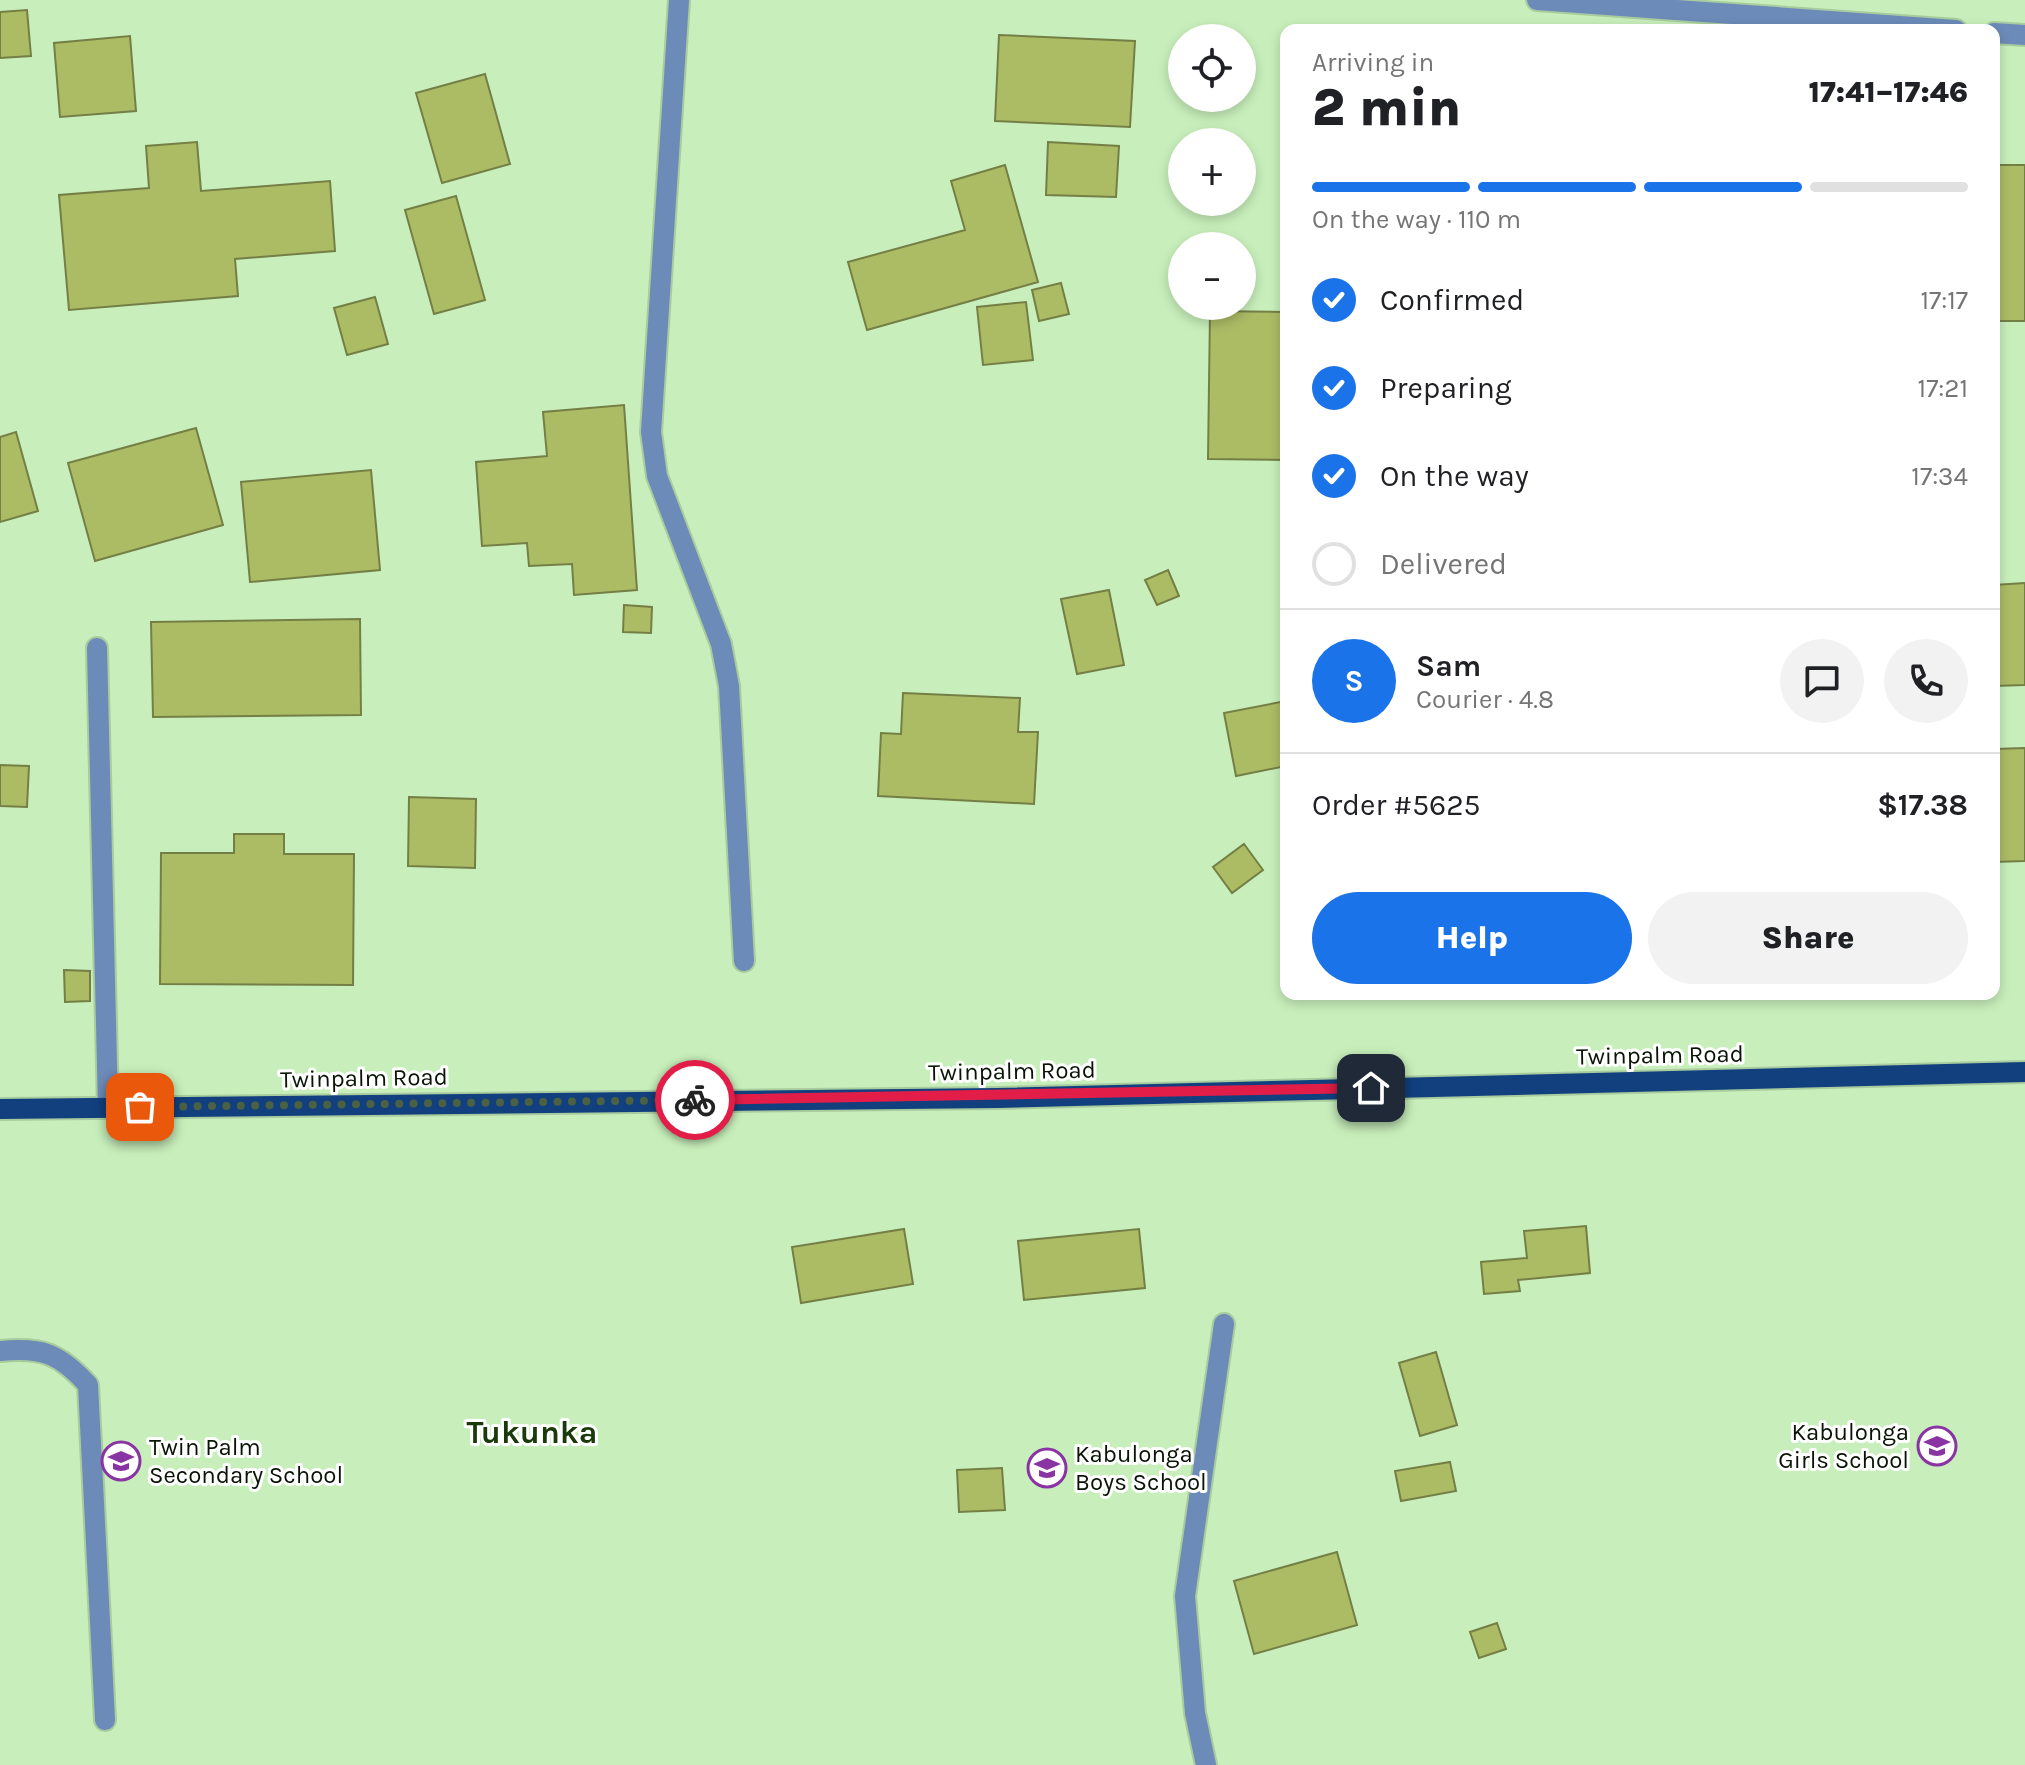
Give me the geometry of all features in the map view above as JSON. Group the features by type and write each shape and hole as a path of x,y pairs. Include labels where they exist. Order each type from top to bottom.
{"main road":[{"name":"Twinpalm Road","path":"0,1109 998,1098 2025,1072"}],"street":[{"path":"679,0 651,432 657,476 721,644 729,686 744,961"},
{"path":"1537,0 1872,24"},
{"path":"2000,33 2025,35"},
{"path":"97,648 108,1107"},
{"path":"1206,1765 1195,1713 1185,1596 1224,1324"},
{"path":"0,1351 35,1348 73,1369 88,1385 105,1720"}],"building":[{"path":"27,10 31,56 0,58 0,12"},
{"path":"999,35 1135,41 1130,127 995,121"},
{"path":"130,36 136,111 60,117 54,43"},
{"path":"485,74 510,164 442,183 416,93"},
{"path":"197,142 201,191 330,181 335,251 235,259 238,296 69,310 59,195 149,188 146,146"},
{"path":"1048,142 1119,146 1116,197 1046,195"},
{"path":"1005,165 1038,282 867,330 848,262 965,230 951,181"},
{"path":"2000,165 2025,165 2025,321 2000,321"},
{"path":"456,196 485,300 434,314 405,210"},
{"path":"1061,283 1069,314 1039,321 1032,290"},
{"path":"375,297 388,344 347,355 334,308"},
{"path":"1026,302 1033,360 983,365 977,307"},
{"path":"1256,312 1280,312 1280,460 1208,459 1210,320 1256,320"},
{"path":"624,405 637,590 574,595 572,564 529,566 527,543 482,546 476,462 547,456 543,412"},
{"path":"196,428 223,525 95,561 68,463"},
{"path":"16,432 38,511 0,522 0,437"},
{"path":"371,470 380,570 250,582 241,482"},
{"path":"1168,570 1179,596 1157,605 1145,580"},
{"path":"2025,583 2025,685 2000,686 2000,585"},
{"path":"1109,590 1124,665 1077,674 1061,599"},
{"path":"624,605 652,607 651,633 623,632"},
{"path":"360,619 361,715 153,717 151,622"},
{"path":"903,693 1020,698 1018,732 1038,732 1034,804 878,796 881,733 901,734"},
{"path":"1280,702 1280,767 1236,776 1224,713"},
{"path":"2025,748 2025,861 2000,862 2000,749"},
{"path":"0,765 29,766 27,807 0,806"},
{"path":"409,797 476,799 475,868 408,866"},
{"path":"234,834 284,834 284,854 354,854 353,985 160,984 161,853 234,853"},
{"path":"1244,844 1263,870 1232,893 1213,867"},
{"path":"64,970 90,971 90,1001 65,1002"},
{"path":"1586,1226 1590,1273 1518,1280 1520,1291 1484,1294 1481,1262 1527,1258 1524,1231"},
{"path":"904,1229 913,1284 801,1303 792,1247"},
{"path":"1139,1229 1145,1288 1024,1300 1018,1241"},
{"path":"1436,1352 1457,1425 1420,1436 1399,1363"},
{"path":"1450,1462 1456,1491 1401,1501 1395,1471"},
{"path":"1002,1468 1005,1510 959,1512 957,1470"},
{"path":"1337,1552 1357,1625 1254,1654 1234,1581"},
{"path":"1497,1623 1506,1649 1479,1658 1470,1632"}],"way so far":[{"path":"140,1107 695,1100"}],"place":[{"name":"Kabulonga Girls School","path":"1937,1446"},
{"name":"Twin Palm Secondary School","path":"121,1461"},
{"name":"Kabulonga Boys School","path":"1047,1468"}],"district":[{"name":"Tukunka","path":"532,1432"}],"route":[{"path":"695,1100 998,1098 1371,1088"}]}
